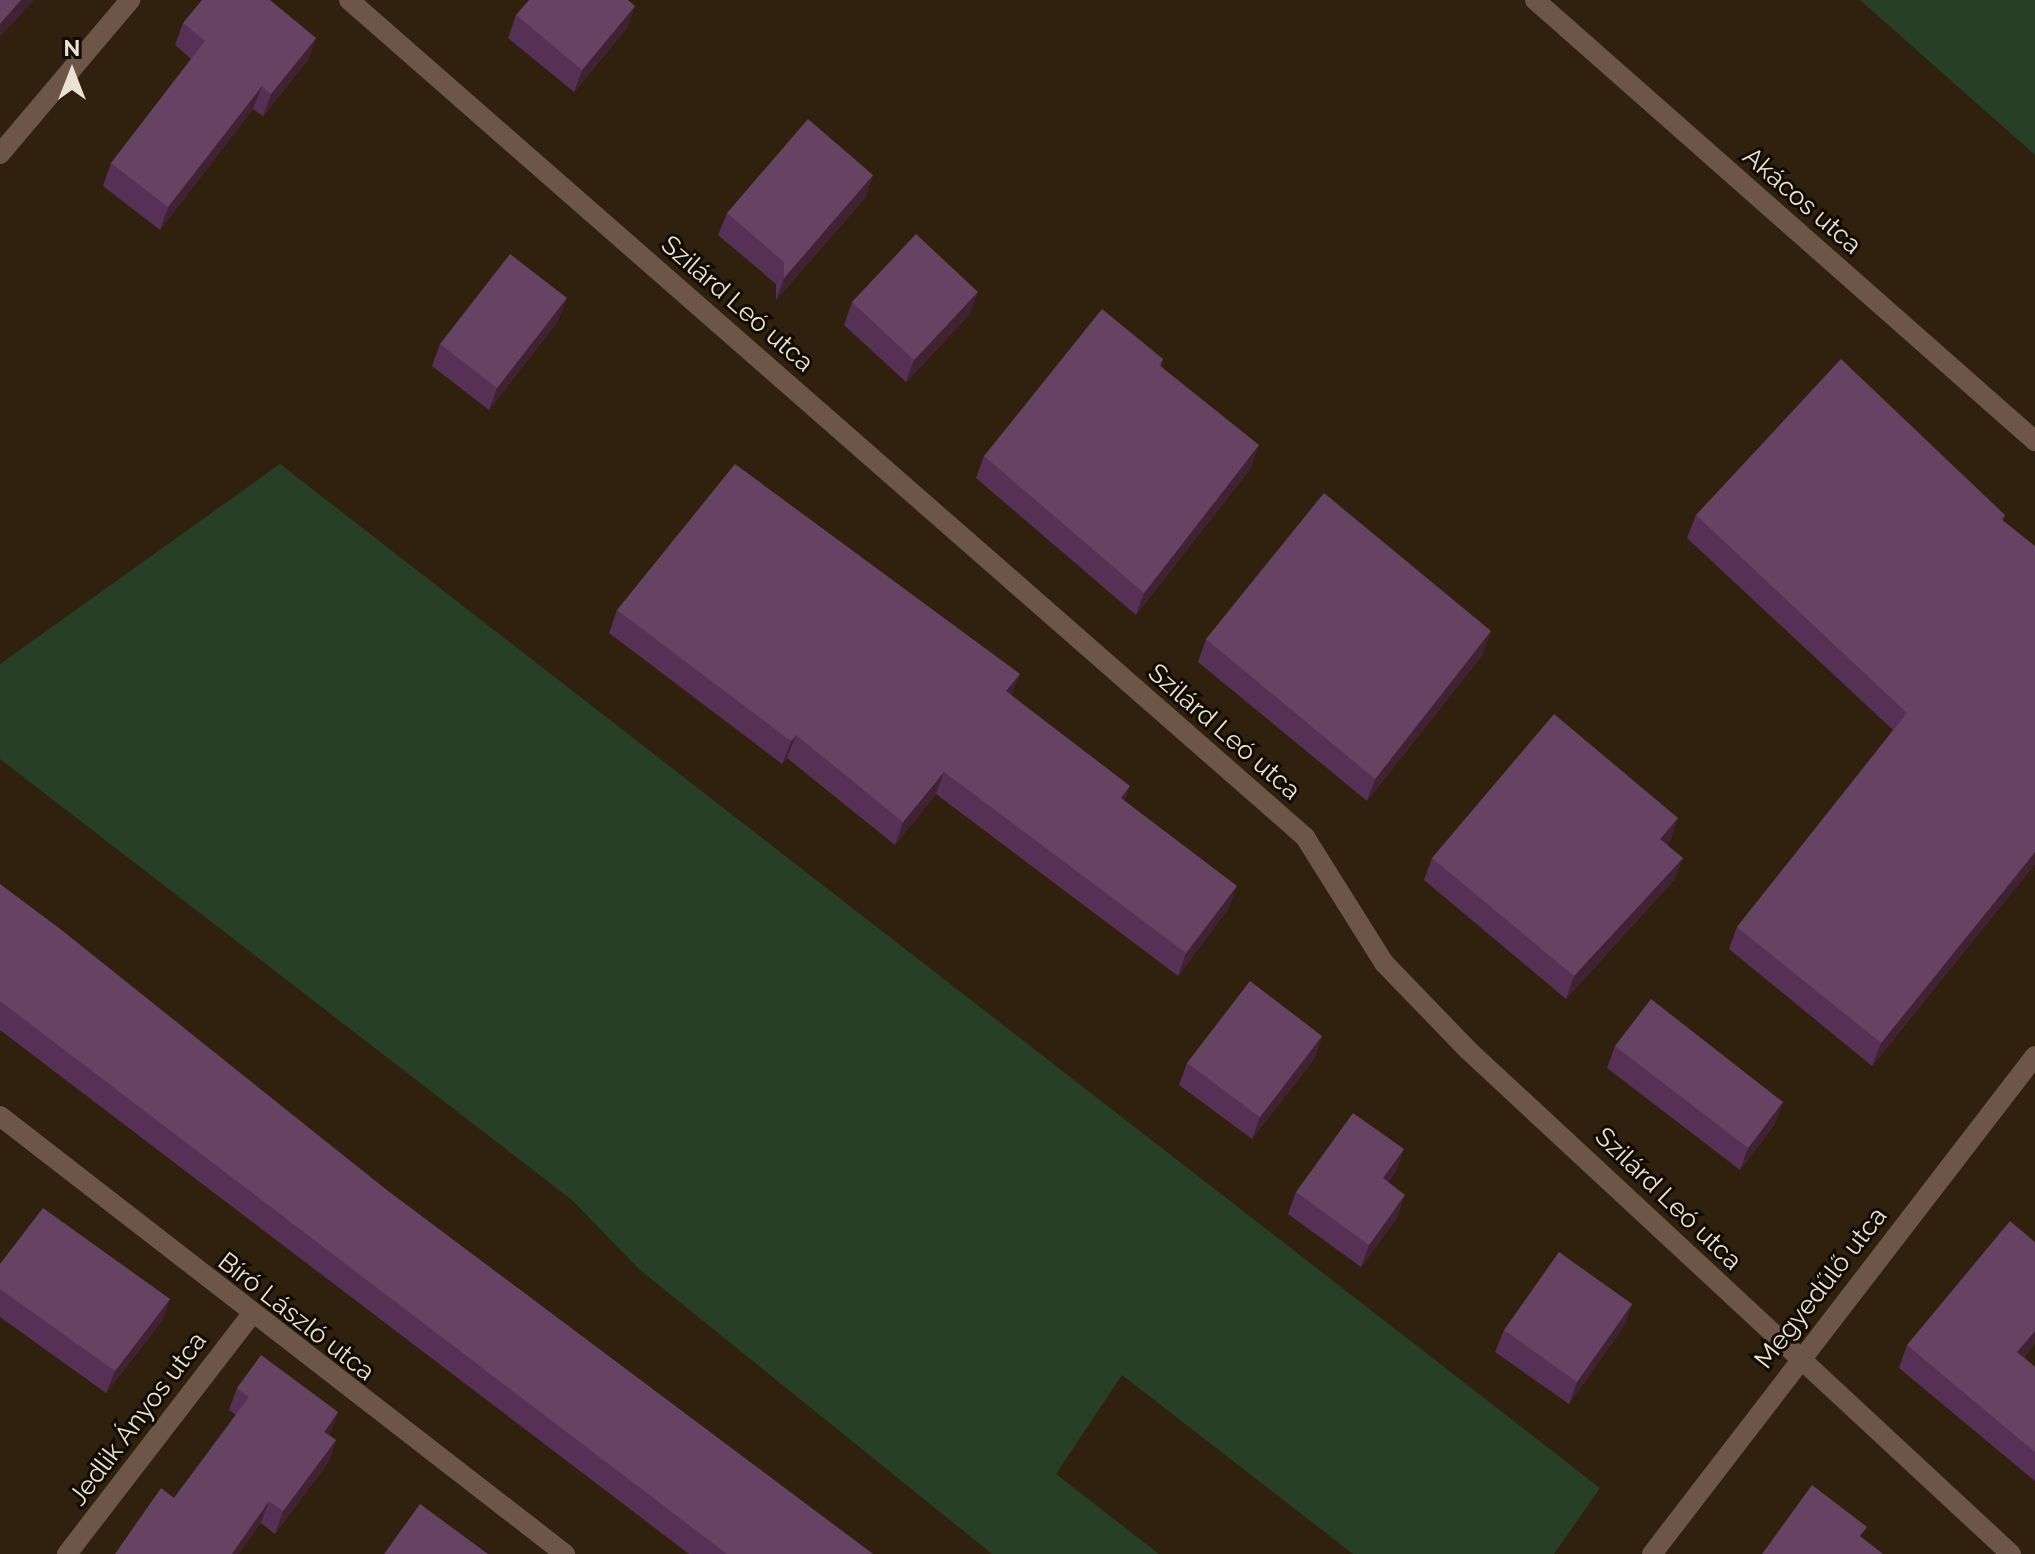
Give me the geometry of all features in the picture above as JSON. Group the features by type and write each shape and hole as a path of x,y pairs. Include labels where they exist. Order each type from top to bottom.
{"street":[{"path":"0,154 130,0"},
{"name":"Szilárd Leó utca","path":"349,0 1305,837 1384,963 1798,1359 2011,1554"},
{"name":"Akácos utca","path":"1535,0 2035,441"},
{"name":"Megyedűlő utca","path":"1652,1554 1798,1359 2035,1056"},
{"name":"Bíró László utca","path":"0,1116 250,1316 565,1554"},
{"name":"Jedlik Ányos utca","path":"67,1554 250,1316"}],"green space":[{"path":"1860,0 2035,0 2035,155"},
{"path":"280,464 1600,1488 1554,1554 1353,1554 1122,1375 1056,1474 1159,1554 992,1554 640,1270 572,1200 0,759 0,664"}],"building":[{"path":"0,0 21,0 0,24"},
{"path":"202,0 270,0 316,38 271,94 262,86 168,207 111,163 205,41 183,23"},
{"path":"529,0 628,0 635,6 582,70 516,15"},
{"path":"808,119 873,175 784,278 784,262 727,213"},
{"path":"916,234 978,292 914,360 852,302"},
{"path":"510,254 567,298 497,388 440,344"},
{"path":"1102,309 1163,359 1159,365 1259,445 1144,593 984,456"},
{"path":"1841,359 2005,515 2001,519 2035,546 2035,852 1881,1043 1737,927 1907,713 1696,515"},
{"path":"735,464 1020,674 1006,691 1130,786 1121,798 1237,886 1186,953 944,772 903,822 796,735 791,741 617,610"},
{"path":"1324,493 1491,631 1375,779 1206,639"},
{"path":"1554,714 1678,818 1660,839 1683,858 1574,976 1432,858"},
{"path":"0,884 388,1191 873,1554 727,1554 0,1001"},
{"path":"1250,981 1322,1036 1260,1117 1187,1063"},
{"path":"1651,999 1783,1102 1748,1148 1615,1046"},
{"path":"1353,1113 1404,1149 1383,1178 1405,1195 1369,1245 1296,1192"},
{"path":"43,1208 170,1299 115,1371 0,1289 0,1264"},
{"path":"2010,1221 2035,1242 2035,1331 2017,1352 2035,1367 2035,1452 1907,1345"},
{"path":"1559,1252 1632,1304 1577,1382 1504,1330"},
{"path":"261,1355 338,1412 324,1432 336,1440 283,1511 269,1501 232,1554 115,1554 161,1488 174,1498 249,1397 237,1388"},
{"path":"1812,1485 1867,1527 1860,1536 1883,1554 1762,1554"},
{"path":"420,1504 488,1554 384,1554"}]}
